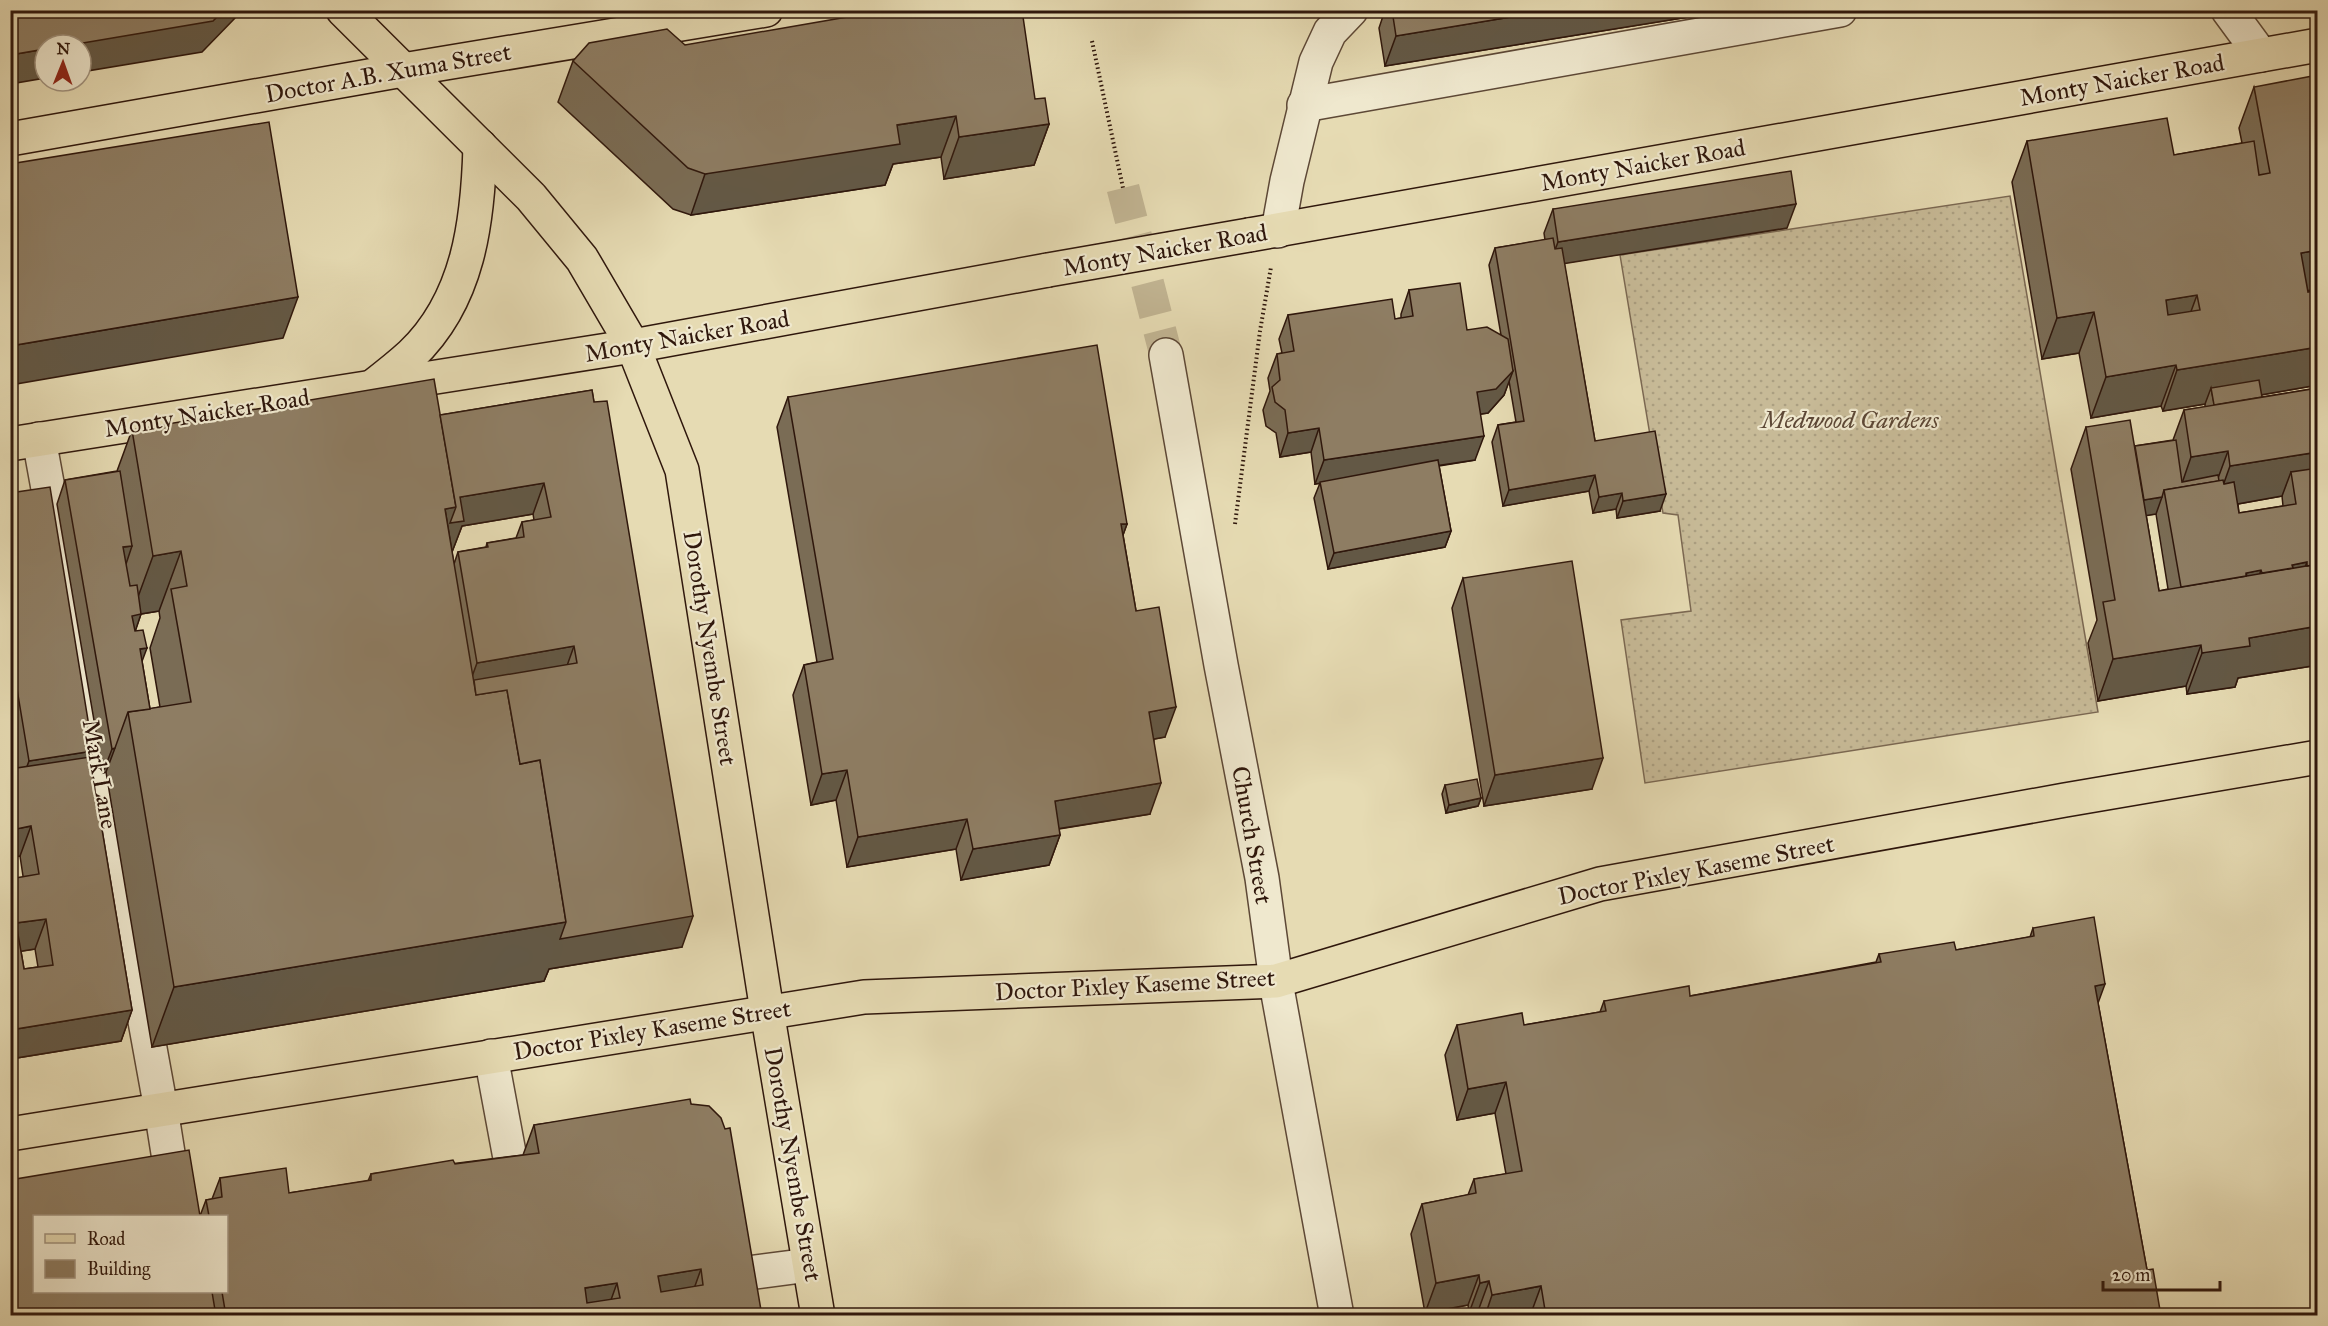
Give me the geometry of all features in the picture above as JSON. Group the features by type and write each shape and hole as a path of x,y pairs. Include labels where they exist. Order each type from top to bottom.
{"main road":[{"name":"Dorothy Nyembe Street","path":"344,10 531,197 582,259 633,346 682,470 767,1011 818,1316"},
{"name":"Doctor A.B. Xuma Street","path":"10,138 766,10"},
{"name":"Monty Naicker Road","path":"25,441 633,346 1048,270 2318,45"},
{"path":"372,388 412,354 438,323 464,275 474,224 480,146"},
{"name":"Doctor Pixley Kaseme Street","path":"10,1134 864,997 1276,981 1600,884 2318,757"}],"street":[{"path":"1264,233 1287,181 1316,62 1330,32 1351,10"},
{"path":"1304,105 1840,10"},
{"path":"2228,10 2261,55"},
{"name":"Church Street","path":"1166,355 1262,878 1276,981 1337,1316"},
{"name":"Mark Lane","path":"25,441 161,1109 178,1215"},
{"path":"491,1056 523,1227"},
{"path":"679,1282 810,1265"}],"path":[{"path":"1092,41 1123,188"},
{"path":"1235,526 1260,331 1264,233"}],"green space":[{"name":"Medwood Gardens","path":"2010,196 2098,712 1645,783 1621,620 1691,611 1678,515 1663,513 1620,255"}],"building":[{"path":"10,10 224,10 213,21 93,41 93,33 33,33 33,51 10,55"},
{"path":"850,10 1022,10 1035,99 1045,98 1049,124 959,137 956,116 897,125 900,144 705,174 688,168 573,61 589,43 667,29 685,45 847,17"},
{"path":"1392,10 1554,10 1396,36"},
{"path":"2318,75 2318,250 2301,253 2308,292 2318,290 2318,347 2177,370 2176,365 2106,377 2094,312 2057,318 2027,141 2167,118 2174,155 2254,141 2259,175 2270,173 2254,87","holes":["2197,295 2200,310 2168,315 2166,300"]},
{"path":"269,122 298,297 10,346 10,164"},
{"path":"1791,171 1796,204 1558,242 1553,209"},
{"path":"1553,238 1555,249 1562,248 1595,441 1655,431 1666,494 1623,501 1622,493 1599,497 1595,475 1509,490 1498,425 1524,421 1495,248"},
{"path":"1460,283 1467,330 1487,327 1508,339 1513,371 1496,389 1477,392 1484,436 1324,460 1319,428 1288,433 1285,410 1275,402 1272,387 1280,380 1277,354 1294,351 1288,315 1392,299 1395,319 1413,316 1409,290"},
{"path":"1097,345 1127,524 1121,524 1136,611 1159,607 1176,707 1149,712 1161,783 1055,801 1060,835 973,849 967,819 858,837 847,770 822,774 804,665 833,659 788,397"},
{"path":"434,379 456,507 445,509 476,695 507,690 520,764 540,760 566,922 174,987 128,712 191,702 171,589 187,586 181,551 153,556 132,430"},
{"path":"2259,380 2262,397 2214,405 2211,388"},
{"path":"2318,388 2318,452 2230,466 2228,451 2191,457 2184,410"},
{"path":"592,390 594,402 607,401 693,916 560,939 566,922 540,760 520,764 507,690 476,695 474,680 577,663 574,646 477,663 458,552 488,547 487,543 524,537 522,522 551,517 544,483 460,497 464,521 450,523 456,507 440,415"},
{"path":"2130,420 2159,591 2318,564 2318,626 2249,638 2250,646 2202,653 2201,645 2113,659 2103,602 2115,600 2086,427"},
{"path":"2176,440 2182,482 2218,475 2219,481 2164,490 2162,497 2144,500 2135,446"},
{"path":"1438,460 1451,531 1334,553 1320,482"},
{"path":"2318,468 2318,564 2307,566 2307,562 2292,565 2293,568 2262,573 2261,570 2246,573 2246,576 2181,587 2164,490 2223,480 2224,484 2234,482 2239,513 2296,504 2291,472"},
{"path":"120,471 132,546 123,547 130,586 137,585 141,614 132,616 135,631 143,630 147,648 140,649 150,709 128,712 115,748 112,749 65,480"},
{"path":"50,487 93,751 29,761 10,647 10,493"},
{"path":"1572,561 1603,758 1495,775 1463,578"},
{"path":"10,731 15,759 10,760"},
{"path":"90,757 132,1010 10,1030 10,879 39,874 31,826 16,829 17,836 10,837 10,769","holes":["46,919 53,965 24,969 16,923"]},
{"path":"1477,779 1481,798 1449,805 1445,785"},
{"path":"2094,917 2105,984 2095,986 2147,1270 2153,1269 2161,1316 1546,1316 1541,1286 1492,1295 1489,1281 1480,1283 1479,1275 1436,1283 1422,1204 1476,1193 1474,1179 1522,1171 1506,1082 1468,1089 1457,1025 1522,1013 1524,1025 1606,1011 1604,1001 1689,986 1690,996 1881,962 1879,954 1954,942 1956,950 2034,936 2033,928"},
{"path":"690,1099 691,1104 709,1106 721,1118 725,1129 730,1128 762,1316 226,1316 222,1293 228,1293 228,1215 209,1215 206,1200 222,1197 220,1178 286,1168 289,1193 371,1180 371,1174 453,1160 455,1164 539,1153 534,1125","holes":["701,1269 703,1285 661,1292 658,1276","617,1283 620,1298 587,1303 585,1288"]},
{"path":"189,1150 200,1215 33,1215 33,1293 212,1293 216,1316 10,1316 10,1180"}],"tunnel":[{"path":"1123,188 1166,355"}]}
